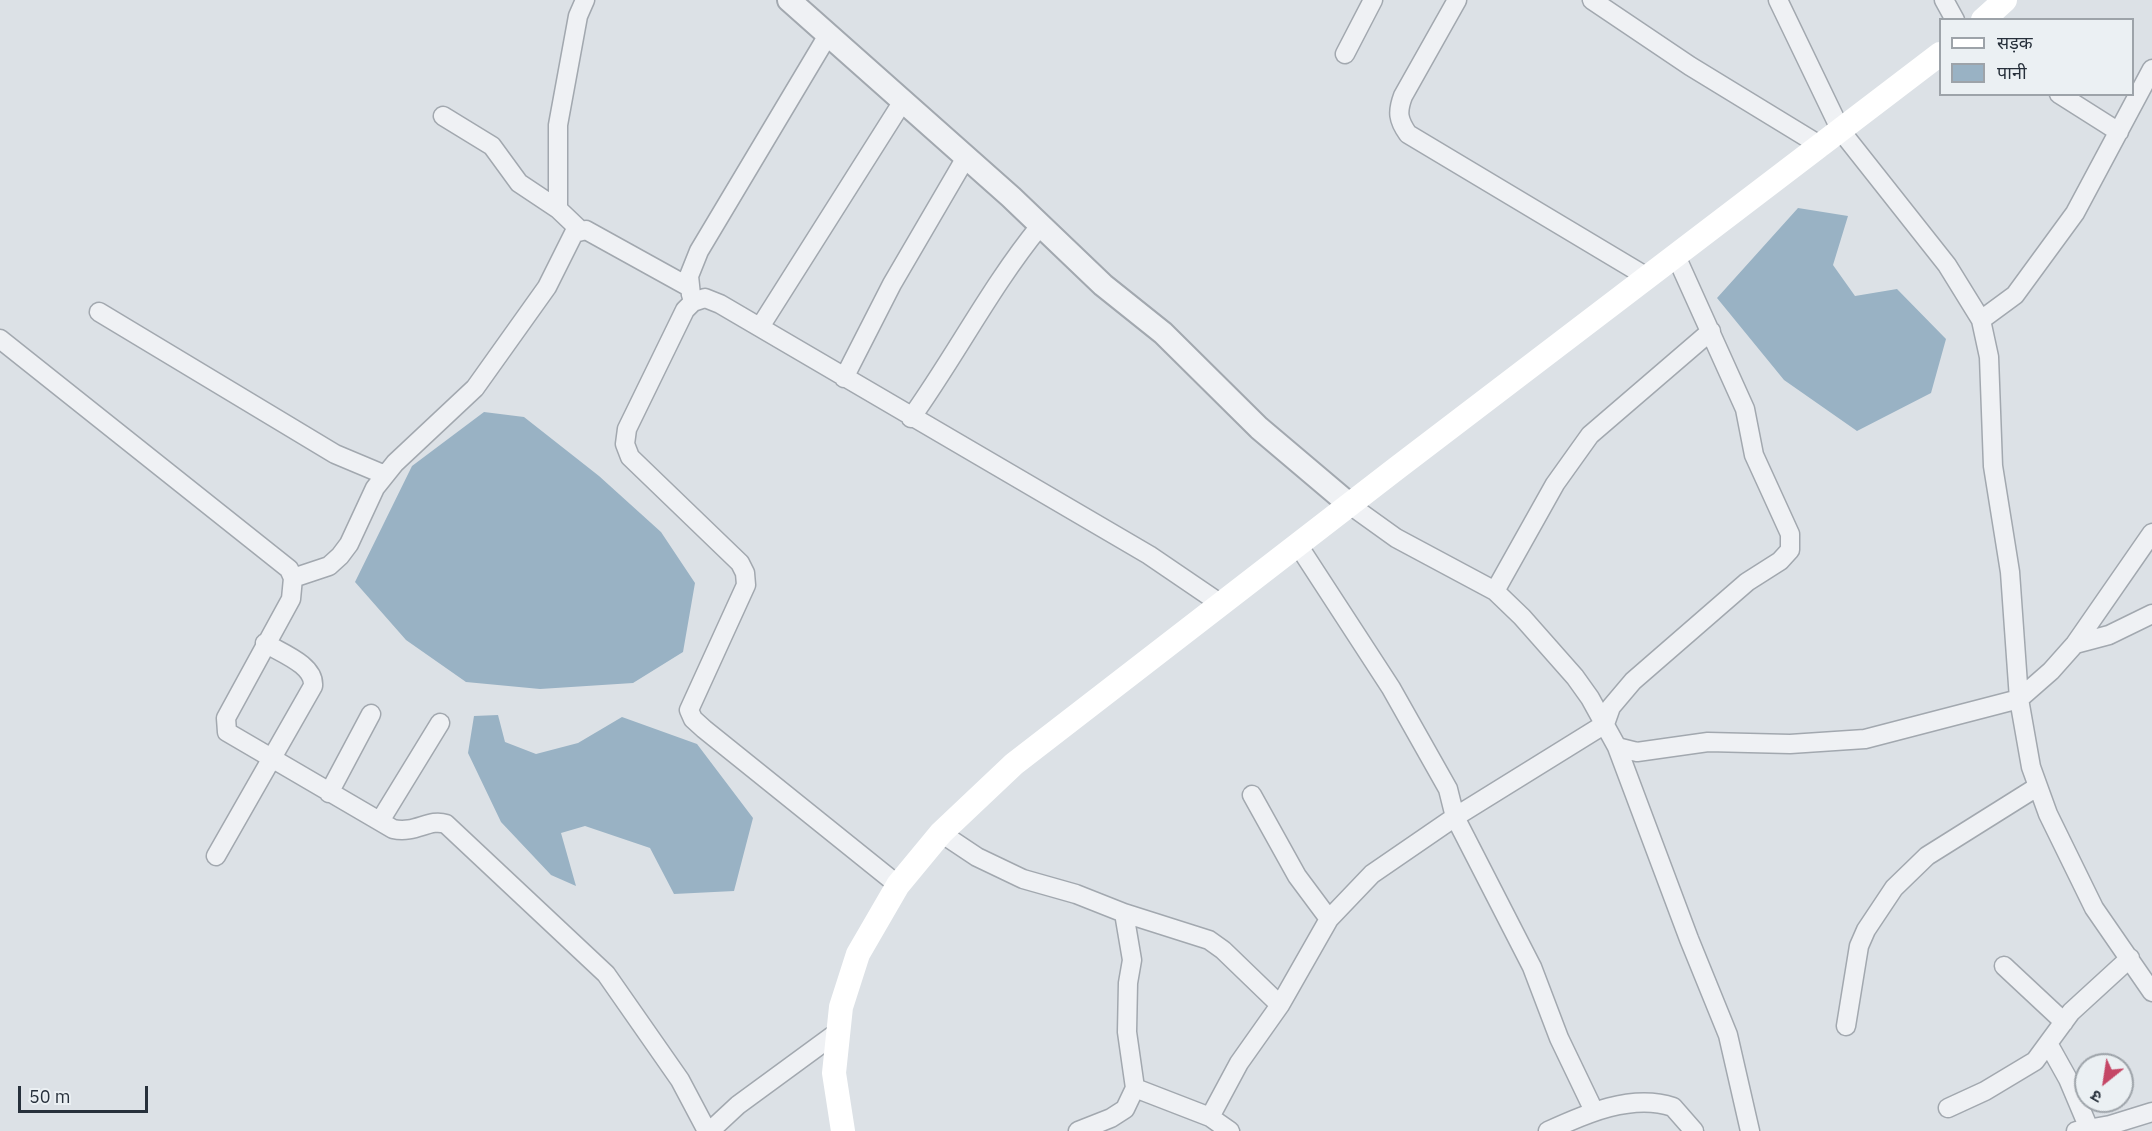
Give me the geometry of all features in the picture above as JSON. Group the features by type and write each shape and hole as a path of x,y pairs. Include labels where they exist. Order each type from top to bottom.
{"main road":[{"path":"1985,18 2006,0"},
{"path":"843,1131 834,1073 841,1007 858,954 898,885 941,833 1014,764 1298,544 1939,56"}],"street":[{"path":"558,209 558,125 578,16 585,0"},
{"path":"789,0 1041,226 1103,285 1163,333 1259,428 1350,505 1405,543 1496,591 1575,678 1617,747 1689,939 1728,1035 1750,1131"},
{"path":"1345,54 1373,0"},
{"path":"1457,0 1398,109 1407,134 1647,277"},
{"path":"1592,0 1690,66 1821,146"},
{"path":"1778,0 1841,131 1947,265 1981,320 1989,357 1993,466 2014,607 2019,699 2031,767 2037,787 2094,909 2152,992"},
{"path":"1944,0 1954,18"},
{"path":"828,35 699,251 689,276 691,295 627,429 625,444 630,457 740,563 745,573 746,585 689,710 693,719 898,885"},
{"path":"1981,320 2015,295 2075,213 2152,69"},
{"path":"2062,96 2120,132"},
{"path":"760,327 903,101"},
{"path":"443,116 492,146 519,183 558,209 580,230"},
{"path":"844,378 907,257 966,159"},
{"path":"911,418 939,379 1008,266 1041,226"},
{"path":"293,578 329,566 340,555 349,544 375,488 385,475 475,388 547,287 574,233 586,230 691,295 705,298 760,327 911,418 1149,555 1221,604"},
{"path":"1210,1117 1239,1064 1280,1005 1329,919 1372,874 1455,817 1605,724 1611,707 1633,681 1747,582 1780,561 1790,550 1790,534 1754,455 1745,409 1676,256"},
{"path":"99,312 335,454 385,475"},
{"path":"1496,591 1555,484 1590,435 1711,331"},
{"path":"0,339 279,559 293,578 291,599 265,643 225,725 232,737 329,793 403,831 412,831 439,821 446,824 606,974 680,1080 708,1131 764,1085 839,1031"},
{"path":"1617,747 1637,752 1708,742 1790,744 1865,739 2019,699 2051,671 2075,644 2152,533"},
{"path":"1298,544 1391,688 1448,789 1455,817 1532,967 1559,1038 1594,1111"},
{"path":"2075,644 2109,635 2152,614"},
{"path":"216,856 313,686 314,678 308,669 265,643"},
{"path":"329,793 371,714"},
{"path":"380,821 440,723"},
{"path":"1846,1026 1859,946 1866,930 1893,888 1927,856 2037,787"},
{"path":"1252,795 1292,868 1329,919"},
{"path":"941,833 977,857 1023,879 1076,894 1124,913 1209,940 1223,950 1280,1005"},
{"path":"1078,1131 1114,1125 1135,1088 1127,1032 1128,982 1132,960 1124,913"},
{"path":"1948,1108 1985,1091 2035,1061 2049,1045 2071,1011 2130,958"},
{"path":"2004,966 2064,1022"},
{"path":"2049,1045 2068,1079 2085,1130 2152,1112"},
{"path":"1135,1088 1210,1117 1230,1131"},
{"path":"1548,1131 1594,1111 1632,1105 1667,1105 1679,1112 1694,1131"}],"water":[{"path":"1798,208 1848,216 1833,265 1855,296 1897,289 1946,339 1931,393 1857,431 1784,380 1717,298"},
{"path":"484,412 524,417 599,476 661,532 695,583 683,652 633,683 540,689 466,682 406,640 355,582 412,466"},
{"path":"498,715 505,742 536,754 578,743 622,717 697,744 753,818 734,891 674,894 650,848 585,826 561,833 576,886 551,875 501,822 468,753 474,716"}]}
